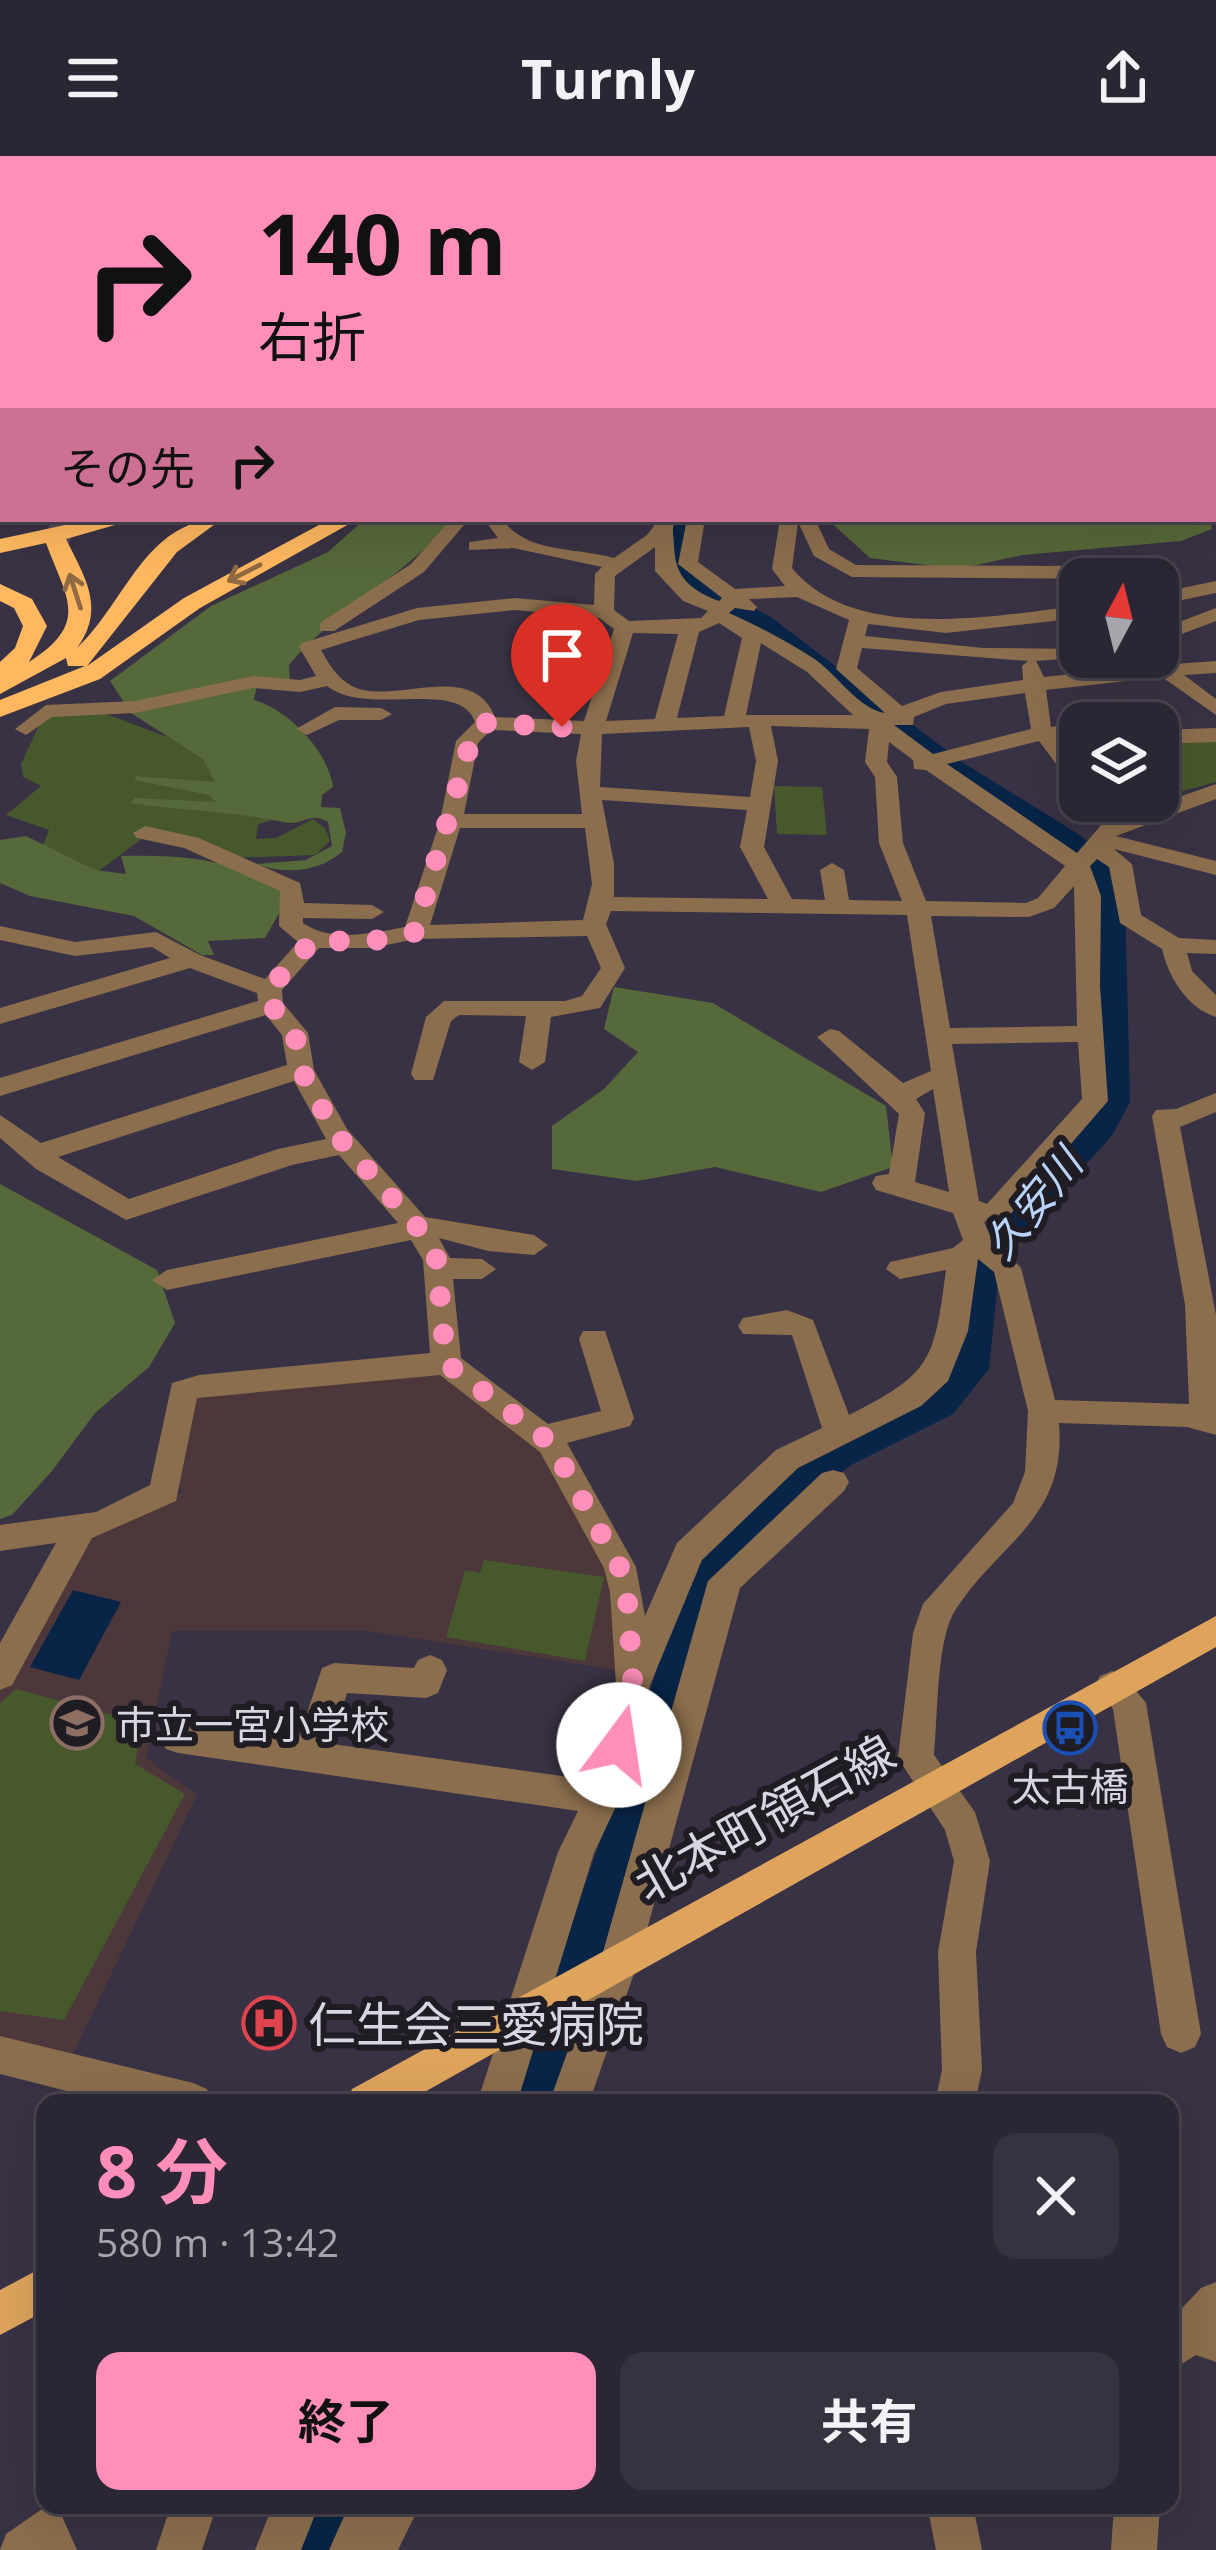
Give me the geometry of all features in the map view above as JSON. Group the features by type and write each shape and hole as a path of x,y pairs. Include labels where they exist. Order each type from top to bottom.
{"highway":[{"path":"0,535 106,522"},
{"path":"0,705 51,678 93,648 153,558 207,522"},
{"path":"0,705 91,674 203,596 341,522"},
{"path":"0,546 67,528"},
{"path":"0,686 52,657 79,623 81,597 67,528"},
{"path":"0,591 24,604 35,626 26,651 0,675"}],"main road":[{"name":"北本町領石線","path":"382,2094 1216,1630"},
{"path":"0,2314 36,2292"}],"street":[{"path":"415,932 451,821 464,751 480,725 481,709 461,698 356,697 326,680 309,647 325,628 400,584 444,543 458,522"},
{"path":"496,522 518,542 548,553 603,560 666,524"},
{"path":"695,522 688,564 752,638 733,723"},
{"path":"789,522 782,569 800,591 860,616 946,638 1031,656 1059,656"},
{"path":"807,522 820,552 852,571 1059,572"},
{"path":"666,524 664,571 690,597 725,605 824,649 888,718"},
{"path":"424,1074 439,1017 453,1007 572,1009 591,1002 613,968 599,914 596,821 586,760 614,619 602,584 603,560 595,531"},
{"path":"476,546 518,542"},
{"path":"1179,595 1216,587"},
{"path":"312,643 417,614 514,604 690,628 725,605 800,591"},
{"path":"1179,629 1216,614"},
{"path":"855,641 946,638 1059,615"},
{"path":"847,669 860,616"},
{"path":"1032,618 1033,686 1045,733 1059,752"},
{"path":"664,728 690,628"},
{"path":"748,632 814,668 944,761 1097,844 1120,864 1129,918 1173,945 1216,947"},
{"path":"941,698 946,638"},
{"path":"1179,664 1216,667"},
{"path":"1179,676 1216,709"},
{"path":"307,728 335,713 439,708 465,714 480,725 596,728 888,718 941,698 1061,678"},
{"path":"26,729 46,711 135,707 253,682 300,686 326,680"},
{"path":"501,2094 535,2009 576,1852 602,1798 633,1685 689,1552 769,1473 921,1390 938,1373 951,1337 970,1250 966,1206 918,910 892,843 883,770 877,762 888,718"},
{"path":"759,721 767,761 754,857 797,909"},
{"path":"883,770 944,761 1059,732"},
{"path":"1179,736 1216,735"},
{"path":"944,761 1027,805"},
{"path":"140,842 191,843 209,855 257,868 292,888 291,926 312,941 372,941 415,932 579,931 599,914 838,906 1029,910 1046,903 1097,844 1216,791"},
{"path":"592,794 760,804"},
{"path":"451,821 596,821"},
{"path":"830,1036 849,1057 878,1063 912,1113 893,1186 988,1214 997,1211 1089,1113 1096,1088 1087,986 1096,822"},
{"path":"1097,844 1216,868"},
{"path":"832,870 838,906"},
{"path":"292,910 371,912"},
{"path":"0,933 86,949 155,939 270,997 295,1034 301,1070 344,1145 420,1230 438,1268 446,1363"},
{"path":"0,951 32,939"},
{"path":"0,1087 270,997 312,941"},
{"path":"1173,945 1180,974 1205,989 1216,1009"},
{"path":"0,1016 191,959"},
{"path":"532,1062 540,1008"},
{"path":"938,1036 1094,1034"},
{"path":"38,1154 301,1070"},
{"path":"901,1096 930,1080 944,1081"},
{"path":"1043,1411 1088,1408 1209,1422 1198,1268 1176,1204 1166,1116 1178,1118 1216,1102"},
{"path":"0,1124 126,1210 287,1156 344,1145"},
{"path":"167,1280 430,1226 488,1241 534,1245"},
{"path":"900,1269 970,1250 1007,1268 1043,1411 1041,1472 1026,1510 948,1592 934,1622 916,1758 962,1824 972,1861 957,1952 962,2070 957,2094"},
{"path":"438,1268 482,1269"},
{"path":"752,1326 787,1318 798,1322 814,1347 818,1374 839,1432"},
{"path":"910,1378 937,1337 951,1337"},
{"path":"544,1437 619,1418 594,1339"},
{"path":"0,1538 101,1524 164,1492 183,1391 446,1363 544,1437 620,1568 627,1592 633,1685"},
{"path":"572,2094 620,1959 725,1581 833,1482"},
{"path":"0,1675 81,1529"},
{"path":"311,1756 334,1678 426,1683 430,1670"},
{"path":"1112,1687 1129,1703 1181,2034"},
{"path":"178,1738 602,1798"},
{"path":"0,2055 157,2094"},
{"path":"179,2550 191,2514"},
{"path":"278,2550 292,2514"},
{"path":"352,2550 369,2514"},
{"path":"374,2550 392,2514"},
{"path":"952,2514 959,2550"},
{"path":"1134,2550 1136,2514"},
{"path":"22,2550 45,2530 54,2550"}],"shaded area":[{"name":"市立一宮小学校","path":"431,1369 516,1425 552,1465 613,1580 617,1670 367,1631 172,1631 146,1758 197,1795 72,2056 0,2041 0,1688 87,1537 183,1492 176,1484 187,1404 203,1392"}],"green space":[{"path":"362,522 451,522 308,645 289,665 290,682 258,679 254,700 293,722 323,760 333,787 322,795 321,807 340,808 346,833 342,852 333,859 290,870 268,867 257,864 306,860 332,846 328,822 316,818 290,823 130,803 135,798 216,802 209,795 134,780 136,776 215,782 203,759 131,713 110,681 211,606 328,552"},
{"path":"830,522 1211,522 1212,529 1181,541 1023,555 958,569 870,558"},
{"path":"90,708 197,748 271,814 270,821 258,824 256,839 276,838 313,819 325,828 330,841 315,855 229,858 152,831 95,874 41,850 49,830 6,815 41,786 23,777 21,764 43,717"},
{"path":"1179,740 1216,740 1216,782 1179,792"},
{"path":"774,786 822,787 827,835 777,834"},
{"path":"26,836 95,870 126,874 121,856 188,858 230,866 289,896 265,938 208,941 214,955 202,955 134,916 30,896 0,883 0,840"},
{"path":"614,987 713,1003 886,1106 893,1167 821,1192 715,1167 637,1181 552,1169 552,1126 604,1089 638,1052 604,1029"},
{"path":"0,1184 157,1270 175,1323 149,1367 95,1413 52,1471 12,1515 0,1519"},
{"path":"484,1560 604,1577 585,1661 446,1637 465,1570 480,1573"},
{"path":"16,1689 142,1723 135,1764 185,1794 64,2020 0,2011 0,1703"}],"water":[{"path":"73,1590 121,1602 79,1680 30,1667"}],"waterway":[{"name":"久安川","path":"539,2094 663,1734 706,1567 803,1476 837,1452 938,1402 968,1369 979,1269 1001,1234 1100,1125 1111,1102 1108,897 1102,871 1069,842 951,769 762,624 682,579 671,555 681,522"},
{"name":"久安川","path":"321,2550 337,2514"}],"tunnel":[{"path":"57,542 63,522"}],"place":[{"name":"市立一宮小学校","path":"77,1723"},
{"name":"太古橋","path":"1070,1728"},
{"name":"仁生会三愛病院","path":"269,2023"}],"route":[{"path":"562,727 486,723 475,727 464,751 451,821 415,932 372,941 312,941 269,989 271,1005 295,1034 301,1070 336,1134 420,1230 437,1260 446,1363 551,1443 620,1568 627,1592 633,1685 619,1745"}]}
